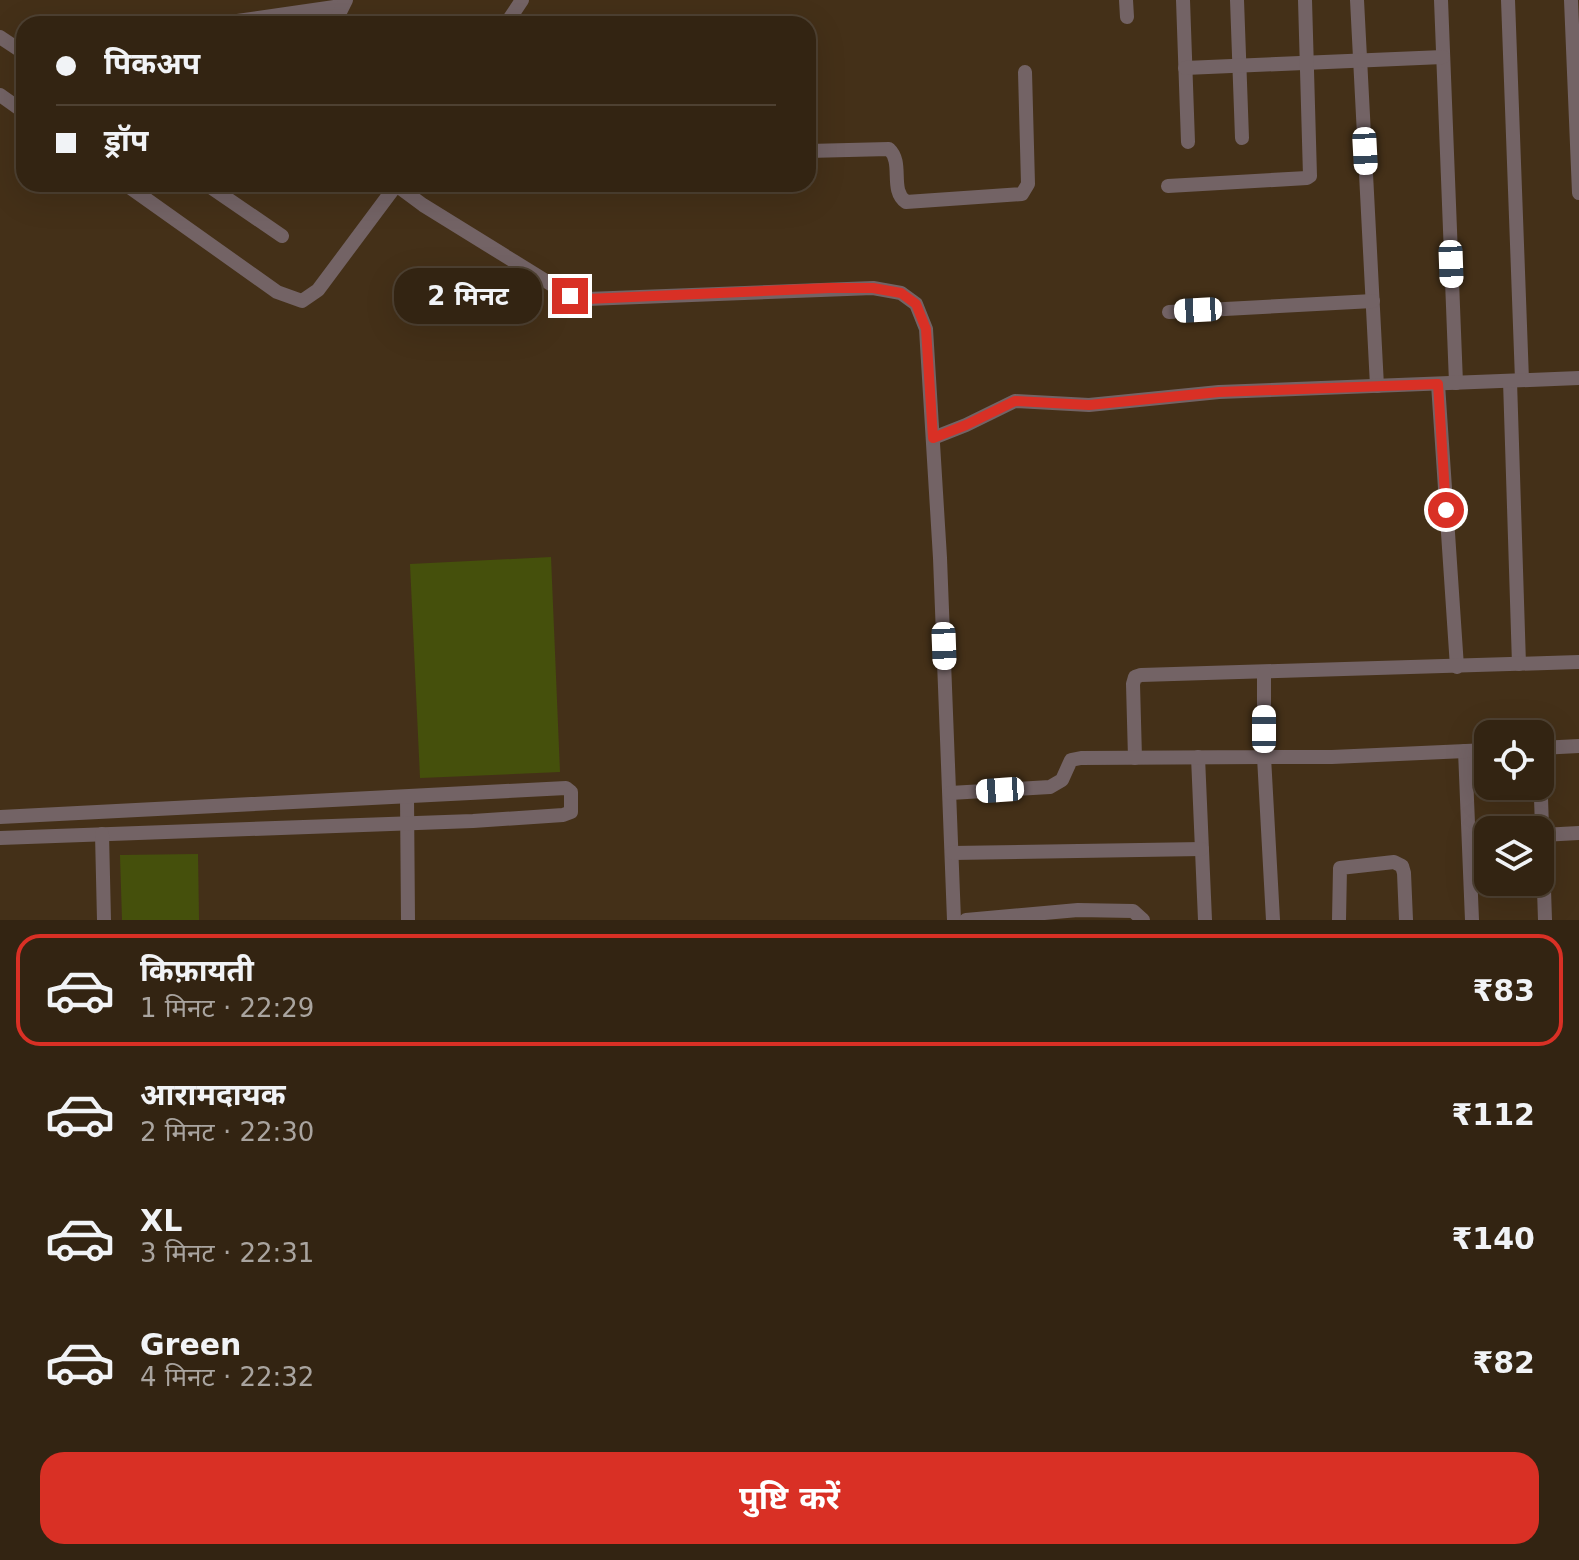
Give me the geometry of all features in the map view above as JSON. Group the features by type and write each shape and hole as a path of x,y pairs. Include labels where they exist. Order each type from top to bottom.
{"street":[{"path":"1126,0 1127,17"},
{"path":"1183,0 1188,142"},
{"path":"1237,0 1242,138"},
{"path":"1168,186 1307,178 1310,172 1305,0"},
{"path":"1357,0 1377,386"},
{"path":"1441,0 1456,383"},
{"path":"1508,0 1519,664"},
{"path":"1571,0 1579,193"},
{"path":"265,16 344,3"},
{"path":"1185,68 1443,57"},
{"path":"816,151 889,149 896,161 898,192 906,202 1022,194 1028,184 1025,72"},
{"path":"136,192 277,292 302,301 318,290 390,192"},
{"path":"222,192 282,236"},
{"path":"406,192 570,296 587,299 873,288 901,293 916,304 926,329 933,438 954,920"},
{"path":"1169,312 1373,301"},
{"path":"933,438 1015,401 1089,405 1219,392 1579,378"},
{"path":"1438,384 1457,667"},
{"path":"1135,758 1132,704 1135,677 1579,662"},
{"path":"1264,673 1264,757 1273,920"},
{"path":"1554,747 1579,746"},
{"path":"1465,751 1472,920"},
{"path":"950,793 1050,787 1062,780 1071,760 1474,751"},
{"path":"1198,757 1205,920"},
{"path":"0,817 566,788 571,792 571,812 563,815 407,824 0,838"},
{"path":"407,797 408,920"},
{"path":"1554,834 1579,833"},
{"path":"102,834 104,920"},
{"path":"952,853 1202,849"},
{"path":"1339,920 1340,868 1394,862 1402,866 1406,920"},
{"path":"1544,896 1545,920"},
{"path":"966,920 1133,911 1143,920"}],"green space":[{"path":"551,557 560,772 420,778 410,564"},
{"path":"198,854 199,920 122,920 120,855"}],"route":[{"path":"570,296 587,299 830,288 873,288 901,293 916,304 926,329 933,438 1015,401 1089,405 1219,392 1438,384 1446,510"}]}
